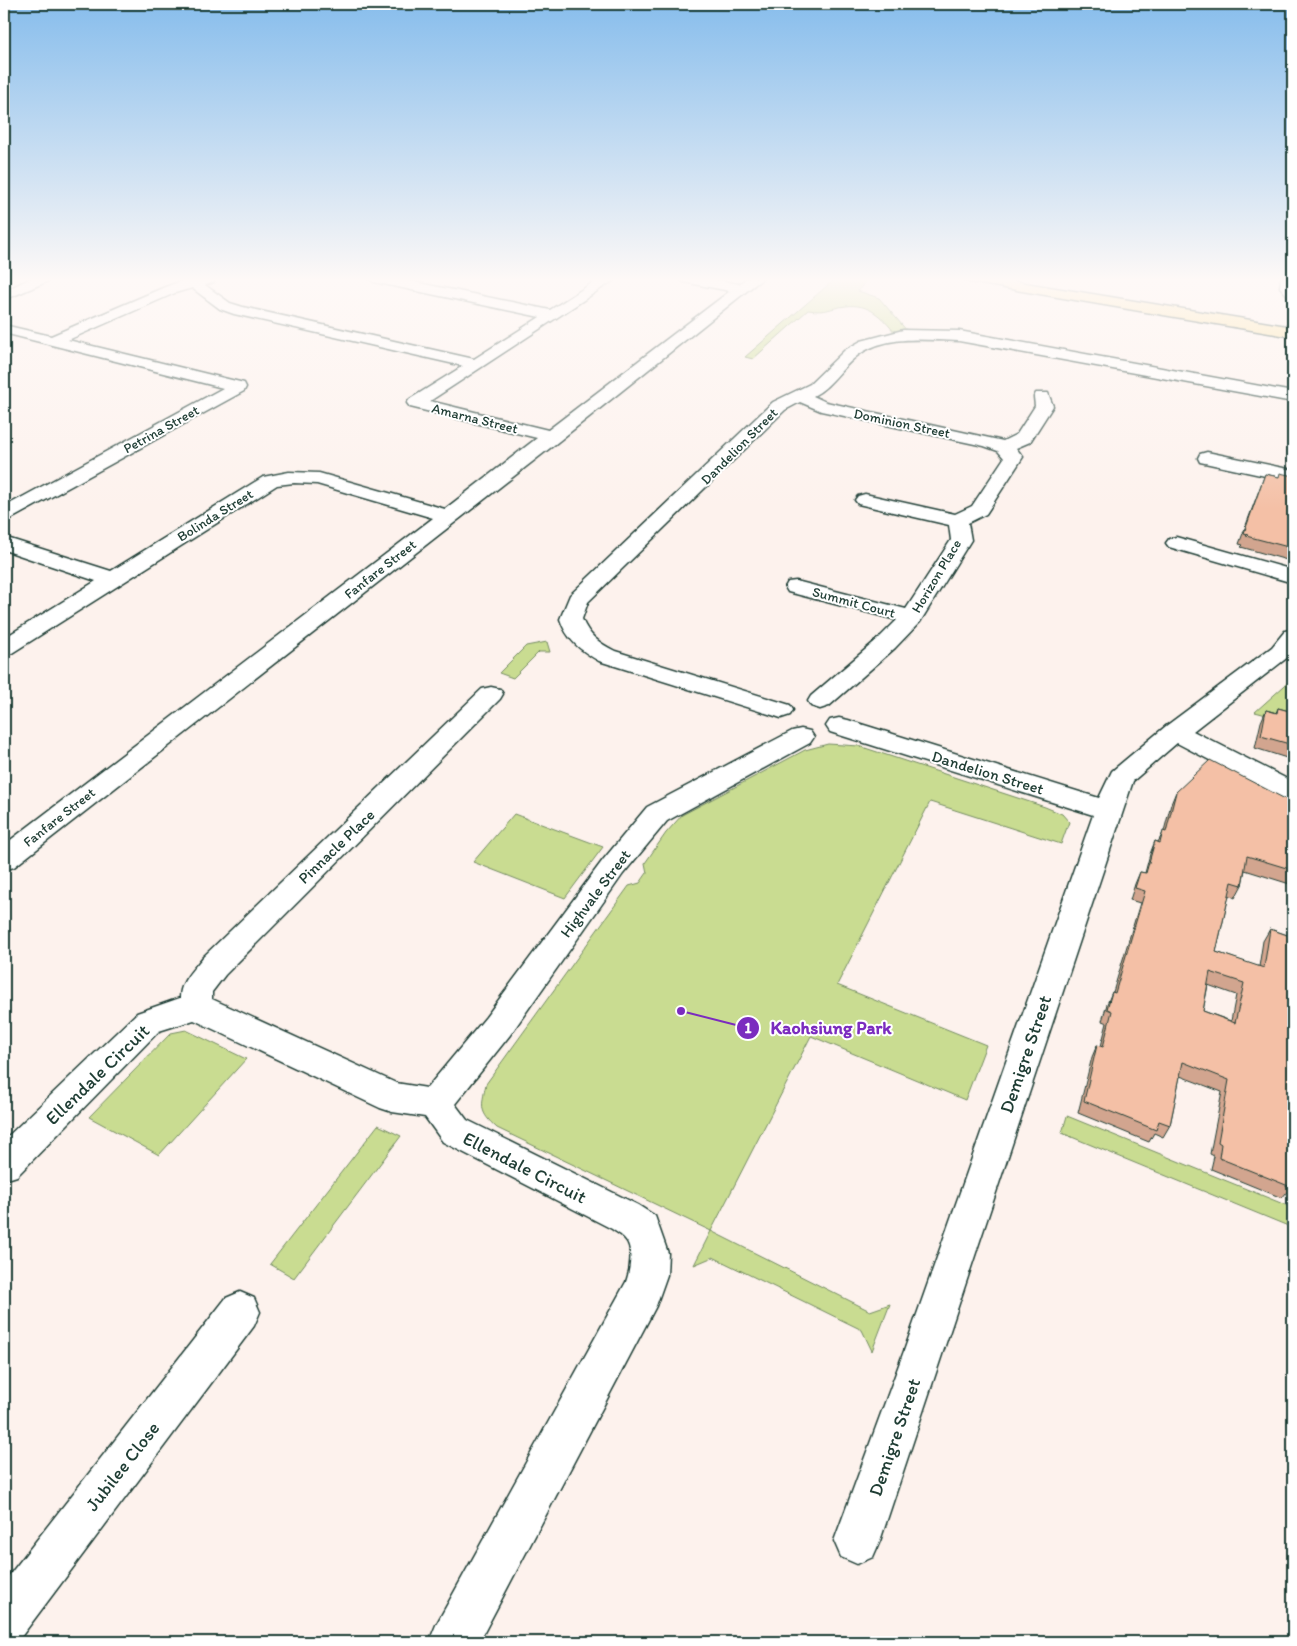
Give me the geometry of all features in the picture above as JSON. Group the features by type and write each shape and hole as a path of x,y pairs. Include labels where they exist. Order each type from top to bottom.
{"street":[{"name":"Petrina Street","path":"4,515 238,387 109,355"},
{"path":"436,355 477,364"},
{"name":"Amarna Street","path":"491,355 416,403 553,437"},
{"name":"Fanfare Street","path":"4,860 658,355"},
{"name":"Dandelion Street","path":"781,710 607,656 587,645 578,637 571,619 578,600 779,406 816,388 849,355"},
{"name":"Dandelion Street","path":"1068,355 1293,396"},
{"name":"Dominion Street","path":"801,396 821,406 989,442 1004,447"},
{"path":"1004,447 1024,438 1044,406 1042,397"},
{"name":"Horizon Place","path":"820,701 887,643 912,617 961,540 958,521 979,510 1014,456 1004,447"},
{"path":"1207,458 1293,476"},
{"name":"Bolinda Street","path":"4,648 263,485 285,476 319,479 449,516"},
{"path":"866,500 958,521"},
{"path":"4,543 113,579"},
{"path":"1176,543 1293,577"},
{"name":"Summit Court","path":"796,587 912,617"},
{"name":"Demigre Street","path":"857,1541 928,1341 1108,810 1121,777 1175,732 1280,652 1293,636"},
{"name":"Pinnacle Place","path":"196,1006 196,989 214,966 491,694"},
{"path":"797,700 820,701 832,707 838,713 839,726 828,735 801,737 782,726 779,719 781,710 788,703 797,700"},
{"name":"Dandelion Street","path":"839,726 1108,810"},
{"path":"1175,732 1293,793"},
{"name":"Highvale Street","path":"435,1104 498,1026 613,867 657,814 801,737"},
{"path":"196,1006 392,1098 435,1104"},
{"name":"Ellendale Circuit","path":"4,1164 148,1022 196,1006"},
{"name":"Ellendale Circuit","path":"435,1104 455,1131 625,1218 642,1229 649,1253 648,1275 642,1292 453,1642"},
{"name":"Jubilee Close","path":"4,1620 240,1312"}],"green space":[{"path":"748,355 758,355 753,359 745,357"},
{"path":"547,642 550,652 539,652 513,678 499,673 526,646"},
{"path":"1293,678 1293,722 1255,712"},
{"path":"828,744 859,746 1062,814 1069,822 1061,844 930,802 837,985 986,1045 965,1100 811,1036 711,1231 497,1128 487,1118 483,1109 486,1084 629,886 640,883 647,873 645,863 666,833 682,815 805,750"},
{"path":"514,814 603,847 565,898 473,862"},
{"path":"186,1030 246,1059 159,1155 89,1117 171,1033"},
{"path":"1067,1116 1293,1208 1293,1228 1062,1133"},
{"path":"378,1125 401,1136 294,1278 270,1264"},
{"path":"711,1231 870,1311 890,1304 872,1351 862,1330 713,1257 694,1265"}],"building":[{"path":"1280,473 1293,476 1292,548 1246,536 1248,534 1244,533 1265,474 1279,477"},
{"path":"1278,708 1293,712 1293,745 1261,736 1266,710 1277,713"},
{"path":"1210,760 1293,803 1293,870 1247,856 1242,885 1232,882 1216,952 1264,968 1270,929 1293,937 1293,1068 1286,1116 1293,1119 1293,1173 1291,1187 1219,1158 1221,1144 1218,1142 1229,1080 1183,1062 1170,1125 1159,1121 1156,1130 1084,1101 1097,1045 1103,1047 1112,1011 1107,1009 1112,992 1115,993 1145,891 1135,888 1140,872 1146,873 1155,841 1160,843 1163,831 1166,832 1176,792","holes":["1210,972 1244,983 1235,1023 1203,1011"]}],"place":[{"name":"Kaohsiung Park","path":"681,1011"}]}
